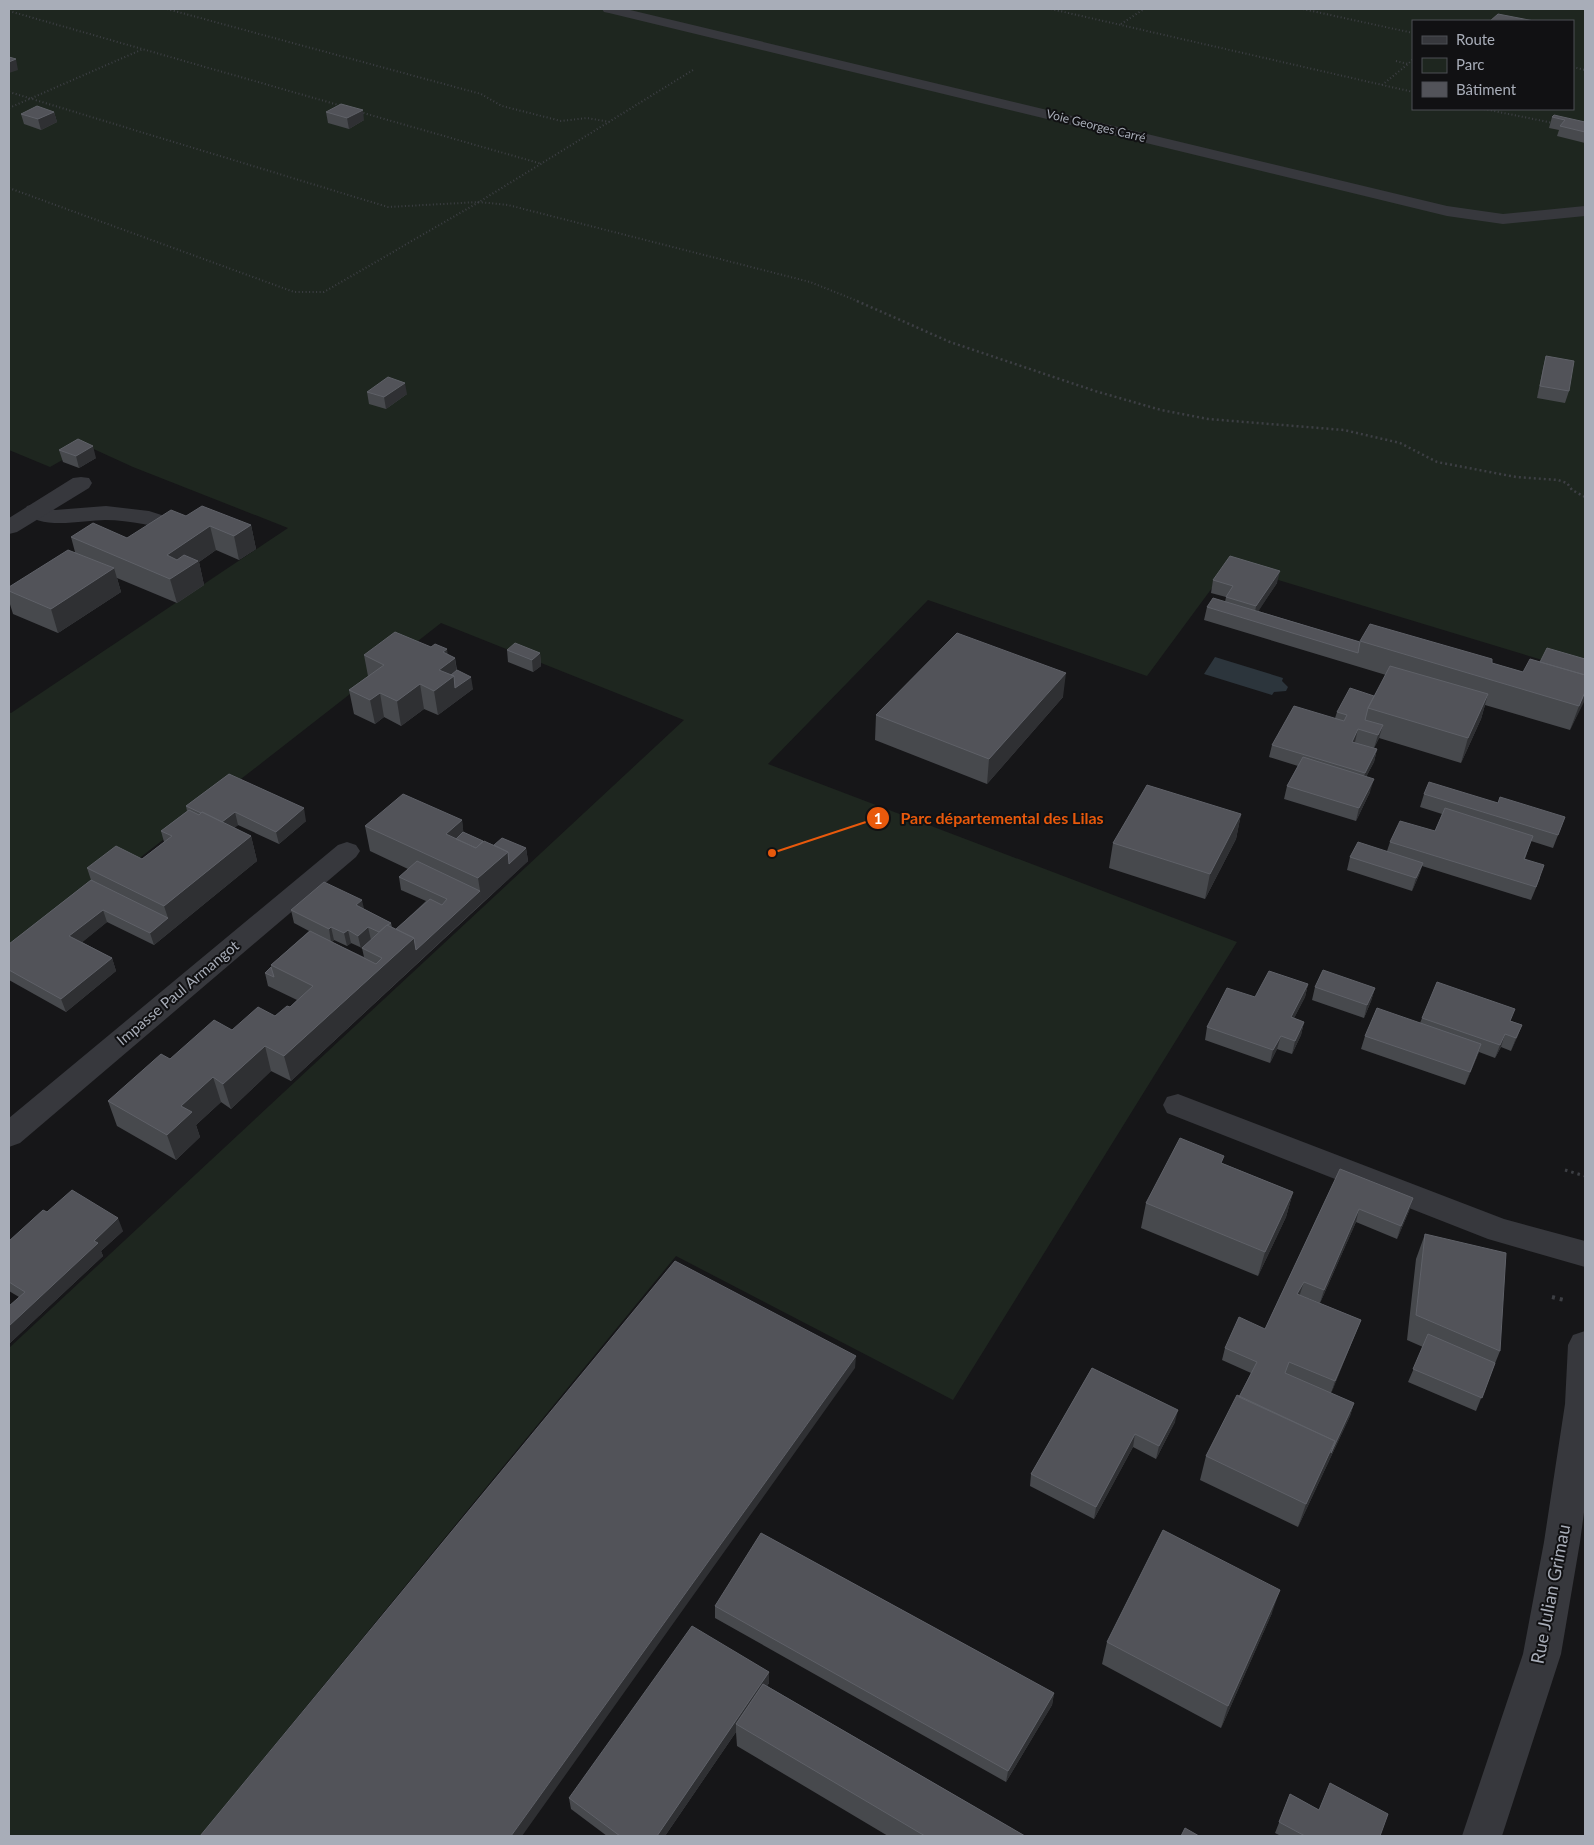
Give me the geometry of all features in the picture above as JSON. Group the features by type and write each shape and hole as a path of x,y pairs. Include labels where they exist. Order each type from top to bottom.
{"street":[{"name":"Voie Georges Carré","path":"609,9 1447,211 1503,219 1585,211"},
{"path":"9,527 81,483"},
{"path":"35,511 54,516 106,513 150,518 193,532"},
{"name":"Impasse Paul Armangot","path":"9,1135 348,851"},
{"path":"1178,1105 1500,1230 1585,1254"},
{"name":"Rue Julian Grimau","path":"1482,1836 1542,1654 1562,1542 1581,1414 1585,1345"}],"path":[{"path":"167,9 481,94 502,106 561,121 587,118 611,122"},
{"path":"1051,9 1412,92"},
{"path":"1120,25 1144,9"},
{"path":"1303,9 1412,32"},
{"path":"9,10 342,106"},
{"path":"9,188 294,292 324,292 479,202 611,122 737,40"},
{"path":"9,108 143,49"},
{"path":"1382,85 1412,60"},
{"path":"1396,61 1408,64"},
{"path":"9,92 388,207 479,202 508,205 810,282 836,291 950,342 1161,410 1208,418 1344,430 1400,443 1437,462 1516,477 1558,480 1567,483 1572,490 1585,496"},
{"path":"352,109 542,164"},
{"path":"1489,110 1556,124"},
{"path":"1565,1170 1585,1176"}],"green space":[{"path":"9,9 1585,9 1585,673 1229,565 1147,676 928,600 768,764 1237,942 953,1400 676,1256 200,1836 9,1836 9,1348 684,720 441,623 9,960 9,712 11,713 288,528 133,467 87,446 50,467 9,450"}],"shaded area":[{"path":"1215,657 1283,678 1282,681 1288,687 1286,691 1274,692 1272,695 1204,674"}],"building":[{"path":"1498,14 1529,20 1491,20"},
{"path":"9,57 16,59 9,62"},
{"path":"341,104 363,110 347,118 326,112"},
{"path":"37,106 54,112 38,119 21,114"},
{"path":"1554,115 1585,122 1585,132 1560,126 1565,120 1552,117"},
{"path":"1546,356 1574,361 1569,391 1540,386"},
{"path":"388,377 405,383 384,397 367,392"},
{"path":"78,439 93,446 76,456 59,450"},
{"path":"202,506 251,525 234,536 210,526 167,555 177,560 184,555 198,561 170,579 71,537 93,523 127,538 171,510 186,516"},
{"path":"68,550 114,568 51,609 9,591 9,587"},
{"path":"1230,556 1280,571 1256,606 1226,597 1233,586 1213,580"},
{"path":"1213,598 1360,642 1358,653 1207,607"},
{"path":"1370,624 1492,659 1492,663 1523,672 1530,659 1585,675 1585,692 1579,706 1360,641"},
{"path":"395,632 431,647 435,644 447,649 443,652 455,658 439,670 454,676 434,691 420,684 397,701 380,693 370,700 349,690 384,665 364,655"},
{"path":"957,633 1066,673 989,759 876,715"},
{"path":"515,643 540,653 532,660 507,650"},
{"path":"1547,648 1585,659 1585,675 1540,662"},
{"path":"1390,666 1488,694 1468,738 1368,708"},
{"path":"457,670 471,677 455,688 454,676 451,675"},
{"path":"1350,688 1374,696 1365,720 1383,725 1378,735 1358,729 1352,742 1377,749 1365,773 1272,745 1294,706 1344,721 1347,715 1337,712"},
{"path":"1303,757 1374,779 1359,808 1287,786"},
{"path":"229,774 304,808 276,832 235,812 222,822 186,806"},
{"path":"1429,782 1498,803 1500,797 1565,817 1558,835 1424,794"},
{"path":"1147,785 1241,814 1210,874 1113,843"},
{"path":"403,794 462,820 446,834 476,848 484,841 508,852 478,878 365,826"},
{"path":"1445,808 1533,836 1524,859 1544,865 1536,887 1390,842 1400,821 1435,831"},
{"path":"189,810 199,815 202,812 251,836 164,906 87,868 116,846 142,859 172,836 161,831"},
{"path":"463,832 483,841 476,848 456,839"},
{"path":"502,838 526,848 509,864 508,852 494,845"},
{"path":"1358,842 1423,863 1416,878 1350,857"},
{"path":"417,861 480,891 416,950 414,938 396,929 430,899 442,905 447,899 399,877"},
{"path":"91,880 168,918 150,933 103,910 69,936 112,958 61,999 9,970 9,944"},
{"path":"324,882 362,900 356,905 391,923 379,932 368,927 358,936 348,930 344,933 331,927 329,929 291,910"},
{"path":"387,925 414,938 284,1056 265,1046 223,1084 213,1077 181,1106 192,1112 167,1135 108,1101 161,1054 170,1059 214,1020 232,1030 258,1007 275,1016 287,1006 290,1007 313,986 271,965 310,931 376,964 382,958 362,948"},
{"path":"271,967 274,977 265,973"},
{"path":"1323,970 1375,988 1367,1005 1315,987"},
{"path":"1269,971 1308,984 1291,1017 1304,1022 1295,1041 1281,1036 1273,1050 1207,1027 1227,988 1255,997"},
{"path":"1437,982 1515,1009 1510,1021 1522,1025 1516,1038 1505,1034 1500,1045 1422,1018"},
{"path":"1377,1008 1481,1044 1470,1072 1365,1036"},
{"path":"1180,1138 1224,1156 1221,1163 1293,1192 1265,1252 1146,1203"},
{"path":"1340,1169 1413,1198 1401,1226 1359,1209 1324,1290 1304,1282 1297,1294 1361,1320 1335,1381 1289,1362 1285,1373 1354,1403 1331,1453 1335,1441 1239,1397 1257,1362 1225,1348 1239,1317 1265,1329"},
{"path":"72,1190 118,1218 94,1241 98,1243 9,1326 9,1306 25,1292 9,1282 9,1241 43,1210 47,1212"},
{"path":"1425,1234 1506,1253 1500,1351 1416,1315"},
{"path":"675,1261 856,1356 511,1836 200,1836"},
{"path":"1428,1334 1495,1363 1482,1398 1413,1369"},
{"path":"1092,1368 1178,1410 1159,1446 1135,1434 1096,1507 1031,1474"},
{"path":"1237,1395 1335,1441 1306,1504 1206,1456"},
{"path":"1163,1530 1280,1590 1228,1706 1107,1642"},
{"path":"761,1533 1054,1693 1008,1771 715,1606"},
{"path":"692,1626 769,1672 657,1836 620,1836 569,1798"},
{"path":"763,1684 1025,1836 925,1836 736,1724"},
{"path":"1330,1783 1388,1814 1380,1836 1305,1836 1279,1822 1290,1794 1319,1810"},
{"path":"1185,1828 1199,1836 1181,1836"}],"place":[{"name":"Parc départemental des Lilas","path":"772,853"}]}
